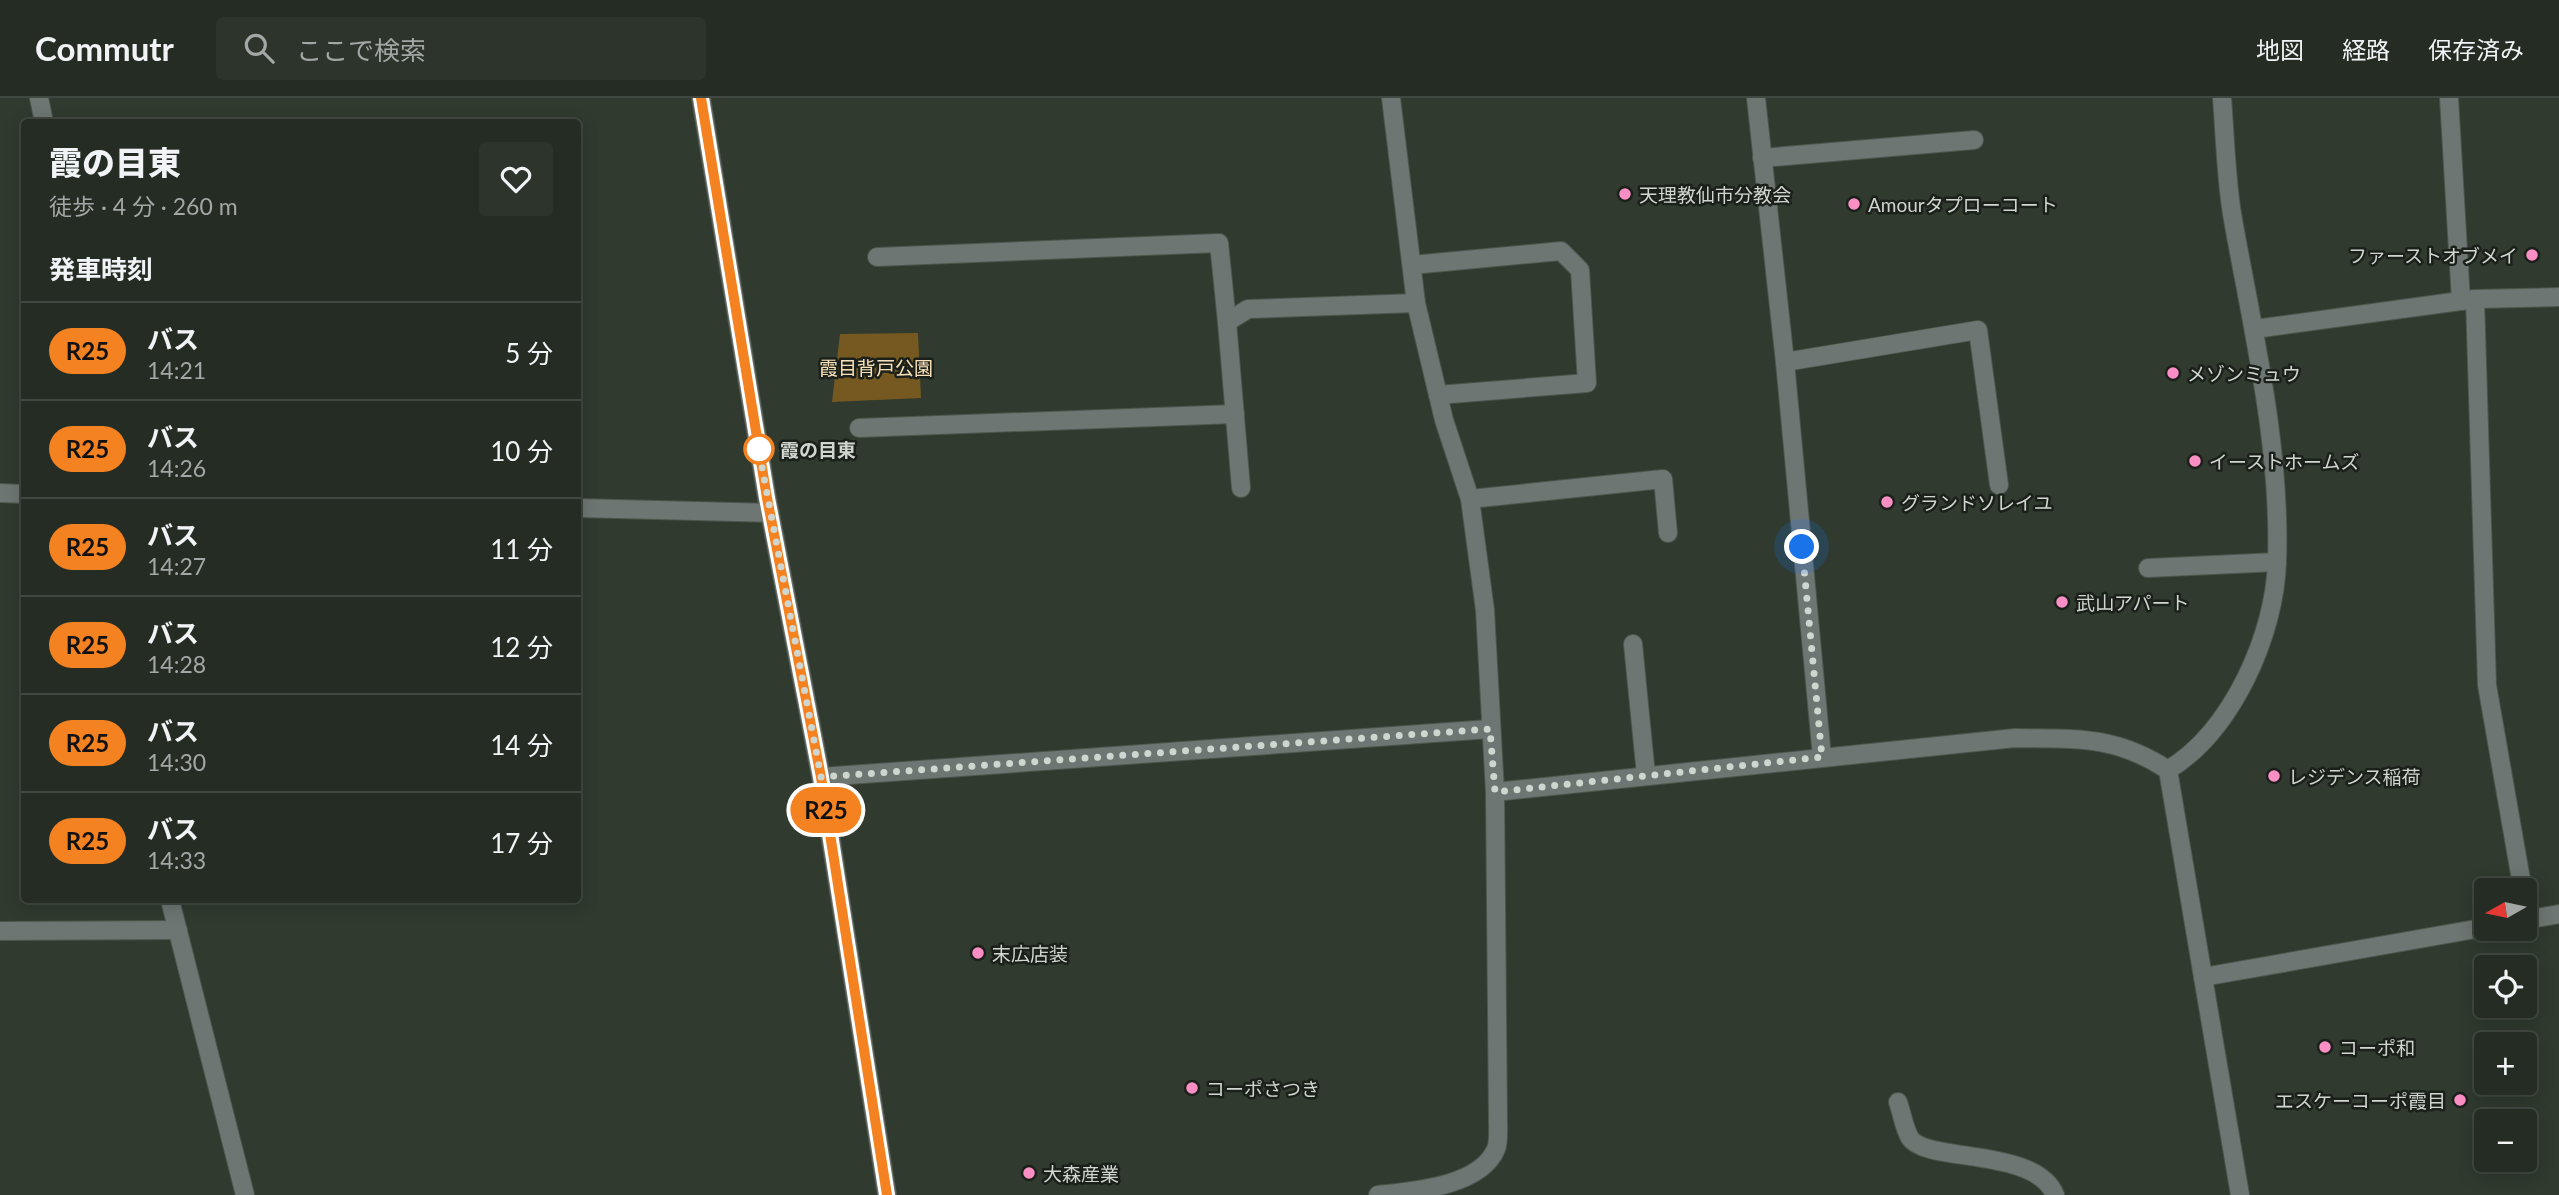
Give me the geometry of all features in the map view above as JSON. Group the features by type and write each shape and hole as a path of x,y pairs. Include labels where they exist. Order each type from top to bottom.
{"street":[{"path":"39,98 43,119"},
{"path":"701,98 770,513 821,777 887,1195"},
{"path":"1378,1195 1457,1181 1480,1168 1496,1149 1500,1024 1495,792 1485,610 1470,499 1438,395 1416,303 1391,98"},
{"path":"1756,98 1785,362 1822,757"},
{"path":"2168,770 2186,759 2232,706 2259,648 2277,562 2272,457 2255,329 2232,211 2222,98"},
{"path":"2449,98 2468,300 2487,685 2521,878"},
{"path":"1762,158 1974,139"},
{"path":"877,257 1219,243 1241,488"},
{"path":"1412,265 1561,251 1580,270 1587,383 1438,395"},
{"path":"2255,329 2468,300 2559,297"},
{"path":"1227,322 1248,309 1416,303"},
{"path":"1785,362 1978,330 1999,485"},
{"path":"859,428 1235,414"},
{"path":"1470,499 1663,480 1668,533"},
{"path":"0,493 21,494"},
{"path":"581,508 770,513"},
{"path":"2148,568 2277,562"},
{"path":"1633,644 1646,775"},
{"path":"821,777 1490,729"},
{"path":"1495,792 2015,738 2090,740 2127,746 2168,770"},
{"path":"2168,770 2240,1195"},
{"path":"171,903 246,1195"},
{"path":"2538,914 2559,914"},
{"path":"2203,977 2474,929"},
{"path":"0,930 178,930"},
{"path":"1898,1102 1911,1140 1926,1150 1971,1154 2027,1169 2052,1188 2055,1195"}],"green space":[{"name":"霞目背戸公園","path":"918,333 921,398 832,402 840,334"}],"bus line":[{"name":"R25","path":"701,98 767,498 821,777 887,1195"}],"place":[{"name":"天理教仙市分教会","path":"1625,194"},
{"name":"Amourタプローコート","path":"1854,204"},
{"name":"ファーストオブメイ","path":"2532,255"},
{"name":"メゾンミュウ","path":"2173,373"},
{"name":"霞の目東","path":"759,449"},
{"name":"イーストホームズ","path":"2195,461"},
{"name":"グランドソレイユ","path":"1887,502"},
{"name":"武山アパート","path":"2062,602"},
{"name":"レジデンス稲荷","path":"2274,776"},
{"name":"末広店装","path":"978,953"},
{"name":"コーポ和","path":"2325,1047"},
{"name":"コーポさつき","path":"1192,1088"},
{"name":"エスケーコーポ霞目","path":"2460,1100"},
{"name":"大森産業","path":"1029,1173"}],"route":[{"path":"759,449 758,446 821,777 1490,729 1495,792 1822,757 1802,547"}]}
